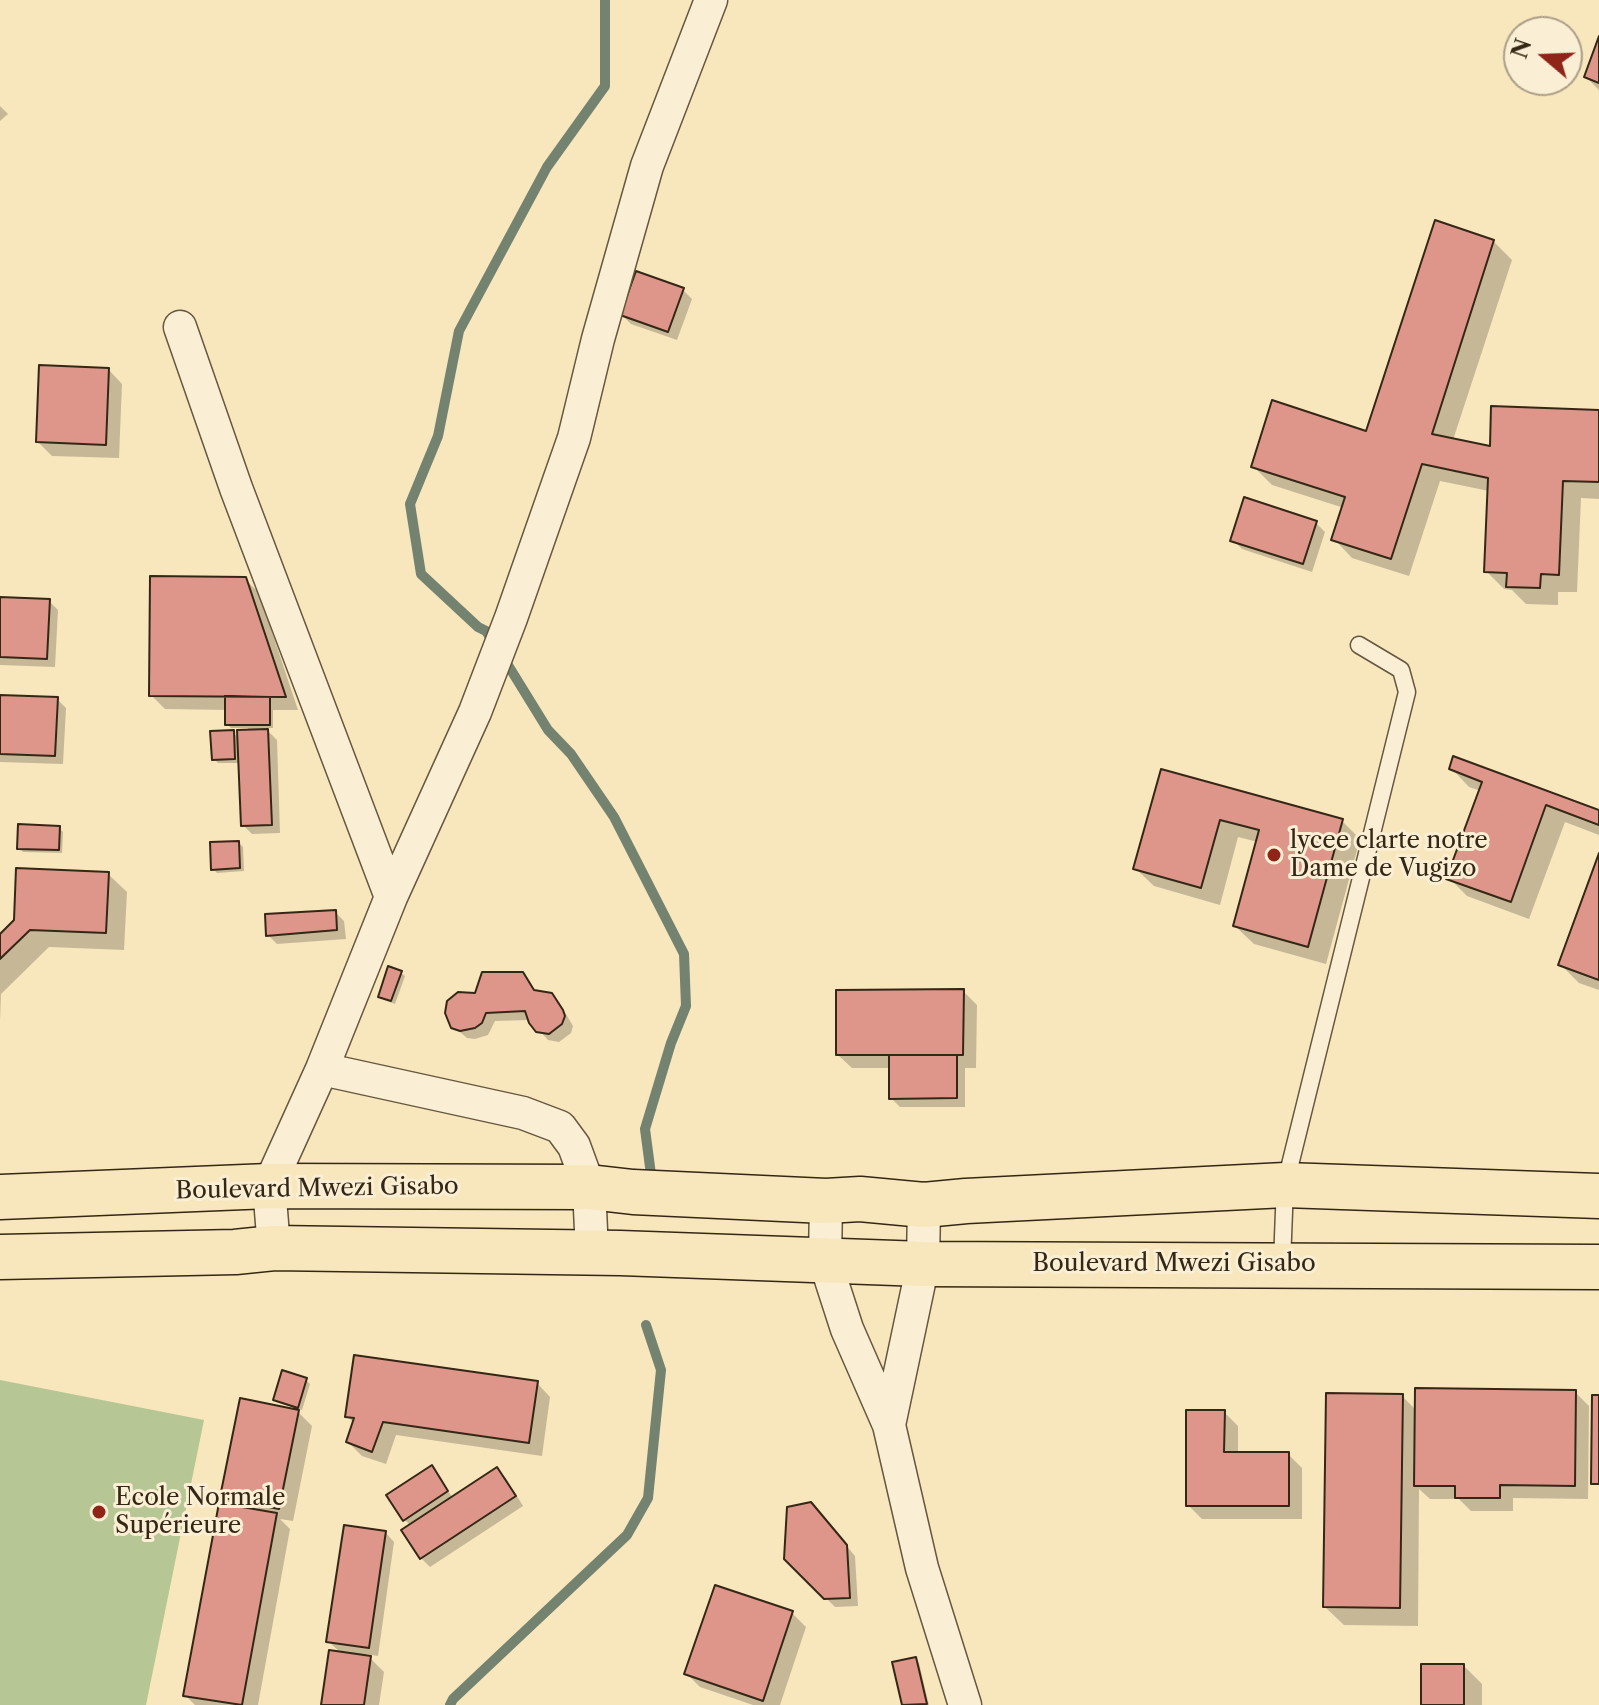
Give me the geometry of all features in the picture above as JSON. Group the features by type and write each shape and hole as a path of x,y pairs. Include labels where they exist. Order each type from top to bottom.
{"main road":[{"path":"826,1201 860,1199 924,1205 1285,1185 1599,1196"},
{"name":"Boulevard Mwezi Gisabo","path":"0,1197 269,1186 589,1187 826,1201"},
{"path":"0,1257 235,1252 274,1248 606,1252"},
{"name":"Boulevard Mwezi Gisabo","path":"606,1252 923,1264 1599,1267"}],"street":[{"path":"274,1248 269,1186 322,1069 391,897 475,712 554,502 647,166 711,0"},
{"path":"180,327 236,488 391,897"},
{"path":"322,1069 523,1113 560,1127 568,1136 589,1187 606,1252"},
{"path":"826,1201 825,1261 847,1329 889,1425 922,1568 965,1705"},
{"path":"889,1425 923,1264 924,1205"}],"lane":[{"path":"1282,1265 1285,1185 1407,692 1401,670 1359,645"}],"green space":[{"name":"Ecole Normale Supérieure","path":"0,1380 204,1420 146,1705 0,1705"}],"building":[{"path":"1599,36 1599,83 1584,77"},
{"path":"1435,220 1494,240 1432,434 1490,446 1491,406 1599,410 1599,482 1563,481 1559,575 1541,574 1540,588 1506,587 1507,573 1484,572 1488,478 1422,464 1391,559 1331,540 1345,497 1251,467 1272,400 1366,431"},
{"path":"636,271 684,288 668,332 620,315"},
{"path":"39,365 109,368 106,445 36,442"},
{"path":"1244,497 1317,521 1303,564 1230,541"},
{"path":"150,576 246,577 286,697 149,696"},
{"path":"0,597 50,599 47,659 0,657"},
{"path":"0,695 58,697 55,756 0,754"},
{"path":"225,696 270,697 270,725 225,725"},
{"path":"268,729 272,825 241,826 237,730"},
{"path":"234,730 235,759 212,760 210,731"},
{"path":"1453,756 1599,810 1599,825 1546,805 1511,902 1446,879 1482,782 1449,769"},
{"path":"1161,769 1343,819 1308,947 1233,926 1259,830 1220,820 1201,888 1133,869"},
{"path":"18,824 60,826 59,850 17,849"},
{"path":"239,841 240,868 211,870 210,842"},
{"path":"1599,853 1599,980 1558,965"},
{"path":"16,868 109,872 106,933 30,930 0,959 0,934 14,920"},
{"path":"336,910 337,930 266,936 265,914"},
{"path":"388,966 402,971 391,1001 378,997"},
{"path":"482,972 523,972 534,990 552,993 565,1016 562,1024 549,1034 536,1032 525,1011 486,1013 482,1023 475,1028 460,1031 451,1028 445,1013 447,1001 458,992 475,993"},
{"path":"964,989 963,1055 836,1055 836,990"},
{"path":"889,1055 957,1055 957,1098 889,1099"},
{"path":"354,1355 538,1381 529,1443 383,1422 372,1452 346,1442 354,1418 345,1417"},
{"path":"282,1370 307,1378 298,1408 273,1400"},
{"path":"1415,1388 1576,1390 1575,1486 1500,1485 1500,1498 1455,1498 1455,1486 1414,1486"},
{"path":"1326,1393 1403,1394 1400,1608 1323,1607"},
{"path":"1592,1395 1599,1395 1599,1484 1591,1484"},
{"path":"240,1398 299,1410 279,1509 220,1497"},
{"path":"1186,1410 1225,1410 1224,1452 1289,1452 1289,1506 1186,1506"},
{"path":"432,1465 448,1491 403,1521 386,1495"},
{"path":"497,1467 516,1496 420,1559 401,1530"},
{"path":"811,1502 847,1545 850,1598 824,1599 784,1559 787,1507"},
{"path":"219,1503 277,1513 242,1705 183,1696"},
{"path":"344,1525 386,1531 369,1648 326,1642"},
{"path":"715,1585 793,1611 763,1701 684,1674"},
{"path":"329,1650 371,1656 364,1705 321,1705"},
{"path":"916,1657 927,1704 902,1705 892,1662"},
{"path":"1421,1664 1464,1664 1464,1705 1421,1705"}],"waterway":[{"path":"494,644 486,631 421,574 410,504 438,436 459,331 547,167 605,86 605,0"},
{"path":"503,657 548,730 571,754 614,817 684,954 686,1006 671,1043 645,1129 652,1182"},
{"path":"450,1705 627,1535 648,1498 661,1370 646,1325"}],"place":[{"name":"lycee clarte notre Dame de Vugizo","path":"1274,855"},
{"name":"Ecole Normale Supérieure","path":"99,1512"}]}
